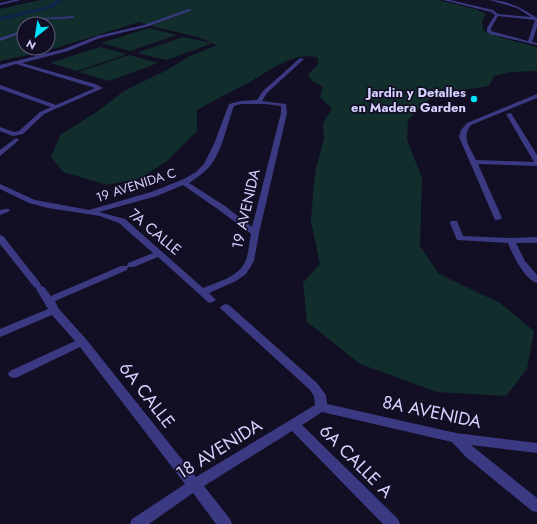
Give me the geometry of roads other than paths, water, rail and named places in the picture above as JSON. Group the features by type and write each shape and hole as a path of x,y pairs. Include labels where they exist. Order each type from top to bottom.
{"street":[{"path":"0,4 19,0"},
{"path":"445,0 492,11 497,15 537,20"},
{"path":"491,0 502,1 518,7 537,20"},
{"path":"0,67 75,47 99,37 145,26 190,10"},
{"path":"497,15 489,31 537,44"},
{"path":"56,18 72,17 56,23"},
{"path":"530,42 537,20"},
{"path":"0,40 16,34"},
{"path":"258,103 265,92 302,59"},
{"path":"0,154 42,113 100,88 17,63"},
{"path":"0,87 56,107"},
{"path":"498,218 462,137 464,130 469,124 537,96"},
{"name":"19 AVENIDA C","path":"92,211 144,197 196,176 207,165 231,105 236,102 258,103"},
{"name":"19 AVENIDA","path":"202,292 233,279 242,272 250,261 255,233 284,113 284,105 258,103"},
{"path":"509,114 537,163"},
{"path":"0,129 17,137"},
{"path":"473,162 537,163"},
{"path":"183,182 222,208 255,233"},
{"name":"7A CALLE","path":"0,186 39,204 92,211 108,215 122,221 211,300"},
{"path":"454,223 460,238 511,241 537,240"},
{"name":"6A CALLE","path":"0,238 225,524"},
{"path":"511,241 514,251 521,263 537,280"},
{"path":"0,332 127,267 158,254"},
{"path":"225,307 313,386 320,395 321,407"},
{"path":"14,374 82,342"},
{"name":"18 AVENIDA","path":"137,524 194,485 321,407"},
{"name":"8A AVENIDA","path":"321,407 456,438 537,448"},
{"name":"6A CALLE A","path":"293,424 393,524"},
{"path":"456,438 470,452 537,506"}],"waterway":[{"path":"0,19 50,7 61,0"}],"place":[{"name":"Jardin y Detalles en Madera Garden","path":"474,99"}]}
